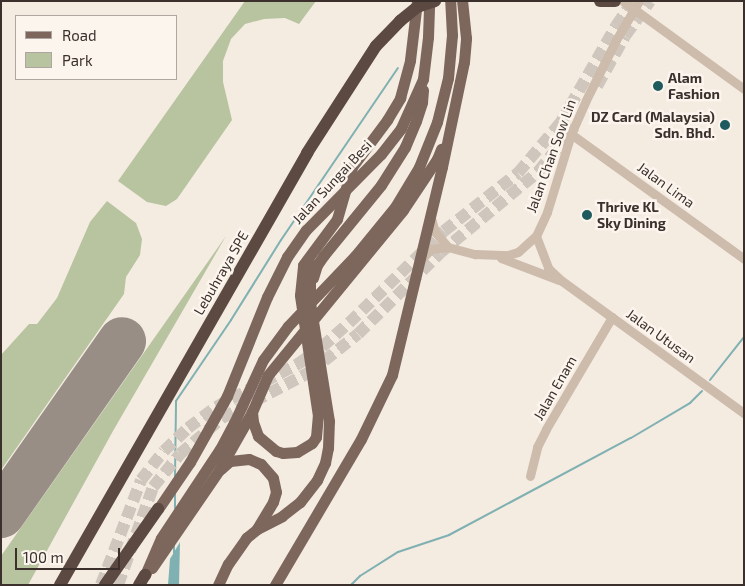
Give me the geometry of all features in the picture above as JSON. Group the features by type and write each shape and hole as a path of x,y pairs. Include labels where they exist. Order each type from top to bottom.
{"highway":[{"name":"Lebuhraya SPE","path":"53,585 302,152 372,44 394,17 418,1"},
{"name":"Lebuhraya SPE","path":"60,585 307,153 376,46 400,21 417,7 435,1"},
{"path":"600,1 615,1"},
{"path":"105,585 158,508"}],"main road":[{"path":"252,412 252,422 258,436 276,451 283,453 298,452 312,443 316,437 318,416 300,295 303,265 337,220 352,167 394,110 406,79 418,1"},
{"name":"Jalan Sungai Besi","path":"158,508 190,462 227,396 267,296 287,257 306,230 381,154 401,128 423,79 428,37 429,1"},
{"path":"142,580 160,538 220,449 263,360 288,326 361,249 395,207 419,167 437,122 448,78 452,35 450,1"},
{"path":"275,585 382,400 396,360 453,116 466,38 462,1"},
{"path":"313,317 313,282 317,265 337,237 381,185 405,147 422,102 423,79"},
{"path":"142,580 158,560 219,470 252,412 268,376 367,255 402,210 437,159 453,116"},
{"path":"257,529 282,516 300,502 317,480 325,463 328,448 329,421 310,303 309,271 316,249"},
{"path":"218,585 236,550 257,529 273,502 276,492 273,478 261,464 249,460 230,461 219,470"}],"street":[{"path":"622,1 636,5 744,89"},
{"name":"Jalan Chan Sow Lin","path":"448,247 474,254 496,256 518,252 536,236 547,212 572,134 601,68 636,5"},
{"name":"Jalan Lima","path":"572,134 744,259"},
{"path":"431,212 432,223 436,232 448,247"},
{"name":"Jalan Utusan","path":"536,236 548,268 562,281 744,413"},
{"path":"419,263 431,249 448,247"},
{"name":"Jalan Utusan","path":"496,256 562,281"},
{"name":"Jalan Enam","path":"530,476 537,447 546,429 612,317"}],"green space":[{"path":"245,1 316,1 299,24 285,18 264,19 245,24 231,39 223,61 223,82 232,120 177,199 166,206 147,202 118,181"},
{"path":"107,201 136,223 142,239 140,255 126,277 124,294 1,470 1,355 29,324 37,324 57,298 90,222"},
{"path":"226,236 113,431 28,585 1,585 1,556"}],"water":[{"path":"180,542 179,585 168,585 170,559"}],"waterway":[{"path":"175,476 176,401 231,320 281,240 398,68"},
{"path":"710,380 744,337"},
{"path":"351,585 360,576 398,552 449,535 631,438 690,403 702,391"},
{"path":"175,493 175,508"},
{"path":"174,543 174,553"}],"runway":[{"path":"1,514 122,341"}],"tunnel":[{"path":"101,585 141,480 164,451 188,428 216,407 298,364 322,347 444,231 518,173 561,122 616,26 633,1"},
{"path":"597,86 625,36 650,1"},
{"path":"118,585 153,487 180,454 222,418 310,372 358,334 440,253 538,172 574,127"}],"place":[{"name":"Alam Fashion","path":"658,86"},
{"name":"DZ Card (Malaysia) Sdn. Bhd.","path":"725,125"},
{"name":"Thrive KL Sky Dining","path":"587,215"}]}
